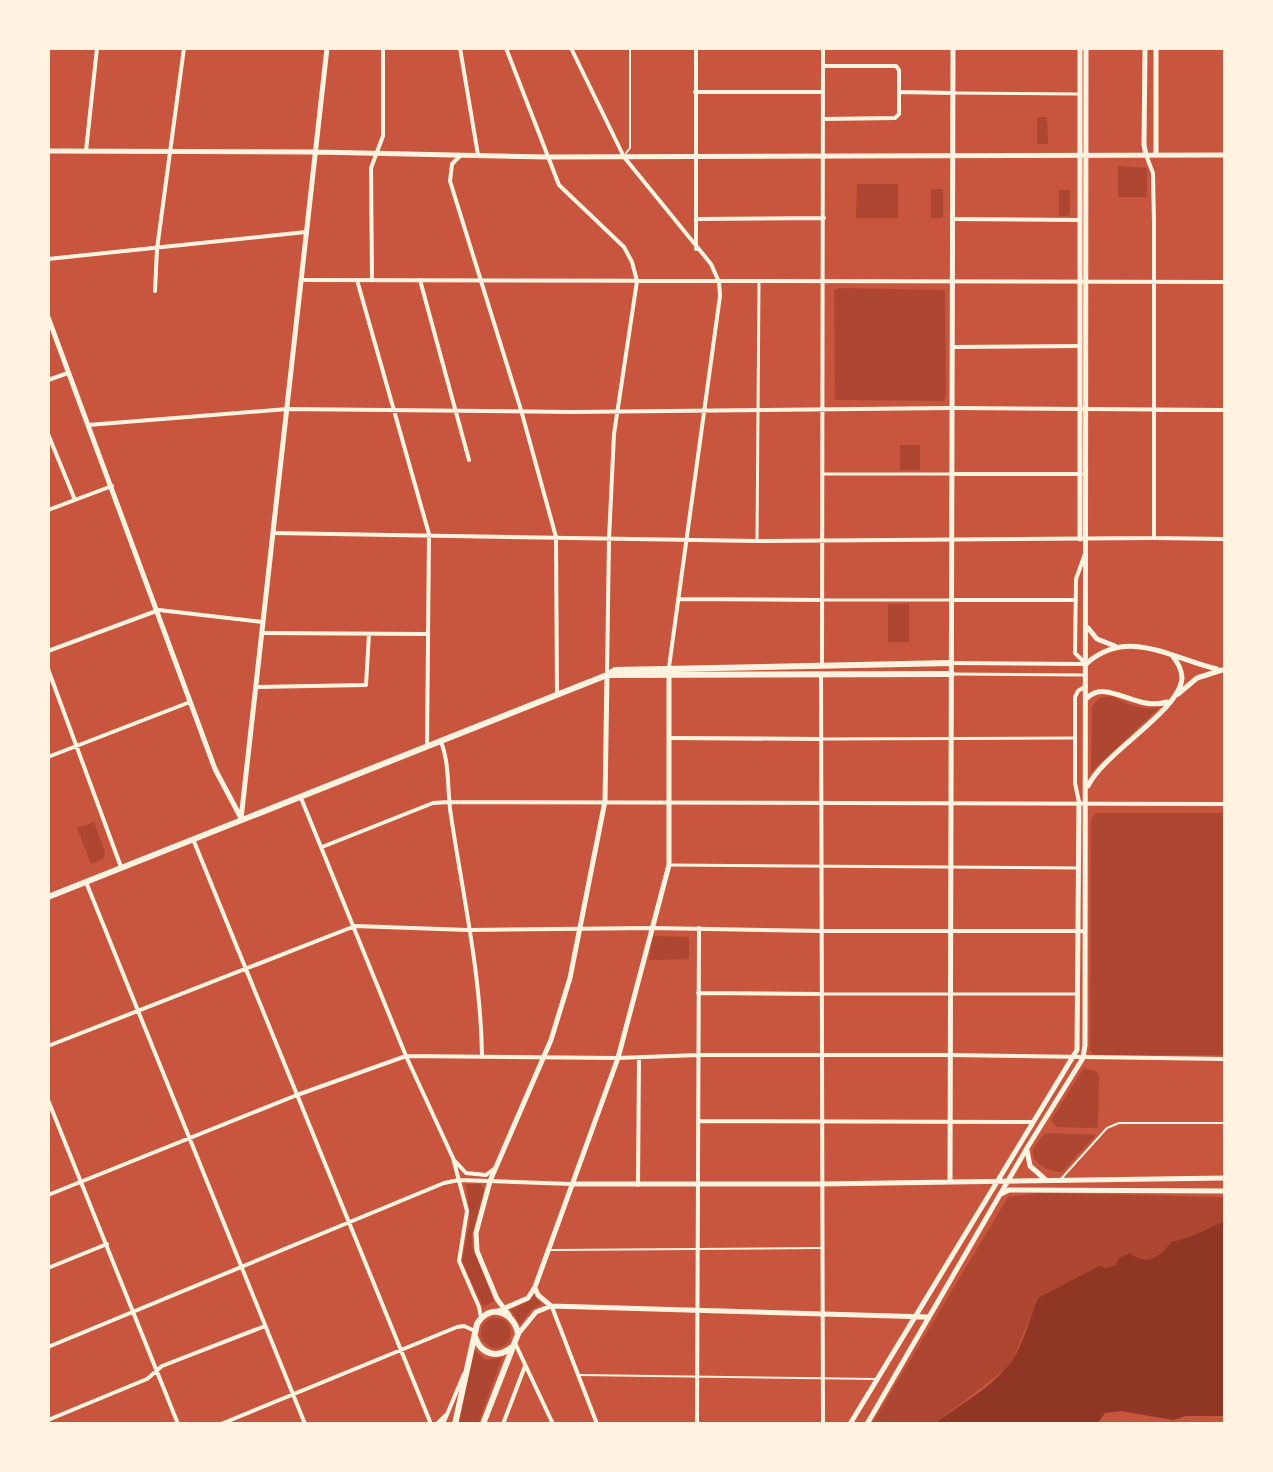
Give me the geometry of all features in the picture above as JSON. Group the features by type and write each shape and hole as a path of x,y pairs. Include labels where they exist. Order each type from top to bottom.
{"main road":[{"path":"48,897 622,668 951,663"},
{"path":"607,675 952,674"},
{"path":"455,1424 475,1334 481,1318 497,1311 509,1315 518,1334 483,1424"},
{"path":"475,1334 482,1349 494,1354 508,1351 514,1345"}],"street":[{"path":"86,151 97,48"},
{"path":"155,291 157,249 184,48"},
{"path":"241,819 327,48"},
{"path":"372,280 371,168 383,136 383,48"},
{"path":"460,48 478,155"},
{"path":"506,48 559,185 624,247 637,281 616,412 609,539 605,801 560,1014 490,1181 475,1242 497,1299 509,1315"},
{"path":"497,1311 528,1298 535,1287 618,1058 669,865 669,667 720,296 719,282 711,264 624,157 571,48"},
{"path":"696,48 696,249"},
{"path":"823,48 823,1424"},
{"path":"950,1182 953,48"},
{"path":"1083,48 1080,94 1088,283 1081,474 1086,549 1086,791"},
{"path":"1083,48 1080,220 1083,539"},
{"path":"1145,48 1144,145 1153,173 1154,538"},
{"path":"1156,48 1156,155"},
{"path":"823,66 896,66 899,70 897,118 823,119"},
{"path":"695,92 823,92"},
{"path":"899,92 1080,94"},
{"path":"48,151 377,152 547,157 1225,155"},
{"path":"462,155 452,164 450,181 521,410 556,537 557,695"},
{"path":"696,219 824,218"},
{"path":"952,219 1080,220"},
{"path":"48,259 306,232"},
{"path":"301,280 1225,282"},
{"path":"357,280 429,534 427,746"},
{"path":"420,280 469,460"},
{"path":"757,541 759,283"},
{"path":"48,317 219,779 241,819"},
{"path":"952,347 1080,346"},
{"path":"48,380 69,373"},
{"path":"88,425 287,409 616,412 952,408 1225,410"},
{"path":"48,434 75,500"},
{"path":"822,474 1081,474"},
{"path":"48,510 112,486"},
{"path":"273,533 757,541 1225,539"},
{"path":"1086,549 1077,574 1075,653 1087,664"},
{"path":"678,599 1076,603"},
{"path":"1076,603 1086,616"},
{"path":"48,651 159,610 263,622"},
{"path":"1086,626 1097,639 1116,646 1145,647 1224,670"},
{"path":"262,633 427,634"},
{"path":"256,688 366,685 369,634"},
{"path":"951,663 1087,664 1116,646"},
{"path":"1087,698 1094,692 1106,691 1144,704 1160,704 1173,699 1182,677 1172,655"},
{"path":"48,669 121,867"},
{"path":"850,1424 1078,1045 1078,868 1086,791 1097,771 1173,699 1197,678 1224,670"},
{"path":"952,674 1087,675"},
{"path":"867,1424 1027,1148 1083,1058 1083,802 1075,783 1074,738 1075,697 1087,686"},
{"path":"48,757 192,702"},
{"path":"669,738 1074,738 1086,749"},
{"path":"440,741 444,750 449,802 482,1014 482,1056"},
{"path":"300,795 406,1056 453,1158 467,1211 459,1261 481,1318"},
{"path":"322,847 433,803 449,802 1225,804"},
{"path":"193,839 431,1424"},
{"path":"669,865 1078,868"},
{"path":"86,882 305,1424"},
{"path":"48,1046 355,926 468,930 1085,931"},
{"path":"697,1424 699,928"},
{"path":"698,993 1077,994"},
{"path":"48,1195 297,1095 406,1056 950,1055 1225,1059"},
{"path":"638,1185 639,1057"},
{"path":"48,1100 178,1424"},
{"path":"698,1121 1031,1122"},
{"path":"1027,1148 1030,1166 1047,1181"},
{"path":"453,1158 466,1173 486,1175 496,1167"},
{"path":"48,1347 444,1183 459,1180 638,1185 1225,1178"},
{"path":"1000,1194 1009,1190 1225,1191"},
{"path":"48,1268 107,1244"},
{"path":"535,1287 538,1295 551,1306 597,1424"},
{"path":"518,1334 536,1312 551,1306 917,1314 929,1317"},
{"path":"48,1422 147,1379 162,1366 265,1326"},
{"path":"221,1424 457,1327 464,1326 475,1334"},
{"path":"514,1345 553,1424"},
{"path":"503,1424 525,1365"},
{"path":"440,1424 466,1368"}],"lane":[{"path":"624,157 630,148 630,48"},
{"path":"1059,1181 1107,1128 1119,1123 1225,1123"},
{"path":"549,1250 822,1248"},
{"path":"578,1375 879,1379"}],"shaded area":[{"path":"1037,117 1047,117 1048,144 1037,144"},
{"path":"1118,166 1147,168 1147,197 1118,197"},
{"path":"857,184 898,184 898,218 856,218"},
{"path":"931,189 943,189 943,218 931,218"},
{"path":"1059,190 1070,190 1070,214 1067,216 1059,216"},
{"path":"834,290 945,290 944,401 835,400"},
{"path":"900,445 920,445 920,470 900,470"},
{"path":"888,604 909,604 909,642 888,642"},
{"path":"1111,696 1141,707 1160,707 1091,772 1092,707 1099,698"},
{"path":"1096,813 1225,813 1225,1055 1095,1055 1090,1051 1091,819"},
{"path":"94,822 105,852 103,859 91,864 77,828"},
{"path":"653,936 689,937 689,959 649,960"},
{"path":"1084,1068 1096,1071 1099,1076 1098,1128 1056,1127 1051,1120"},
{"path":"1044,1134 1096,1135 1062,1172 1048,1169 1035,1160 1033,1150"},
{"path":"466,1184 481,1184 484,1190 472,1234 472,1246 494,1301 483,1307 462,1261 470,1220"},
{"path":"1039,1193 1225,1197 1225,1221 1171,1242 1162,1255 1147,1261 1136,1258 1107,1268 1099,1266 1038,1298 1007,1368 934,1424 872,1424 1008,1197"},
{"path":"1225,1221 1225,1416 1186,1416 1173,1420 1121,1411 1105,1413 1097,1424 934,1424 982,1390 1008,1366 1022,1342 1038,1298 1099,1266 1107,1268 1116,1265 1119,1258 1130,1253 1142,1259 1153,1258 1171,1242"},
{"path":"534,1295 541,1304 531,1310 520,1325 511,1310"},
{"path":"496,1318 507,1322 511,1333 507,1344 496,1348 485,1344 481,1333 485,1322"},
{"path":"474,1350 486,1360 502,1358 478,1424 459,1424"}]}
